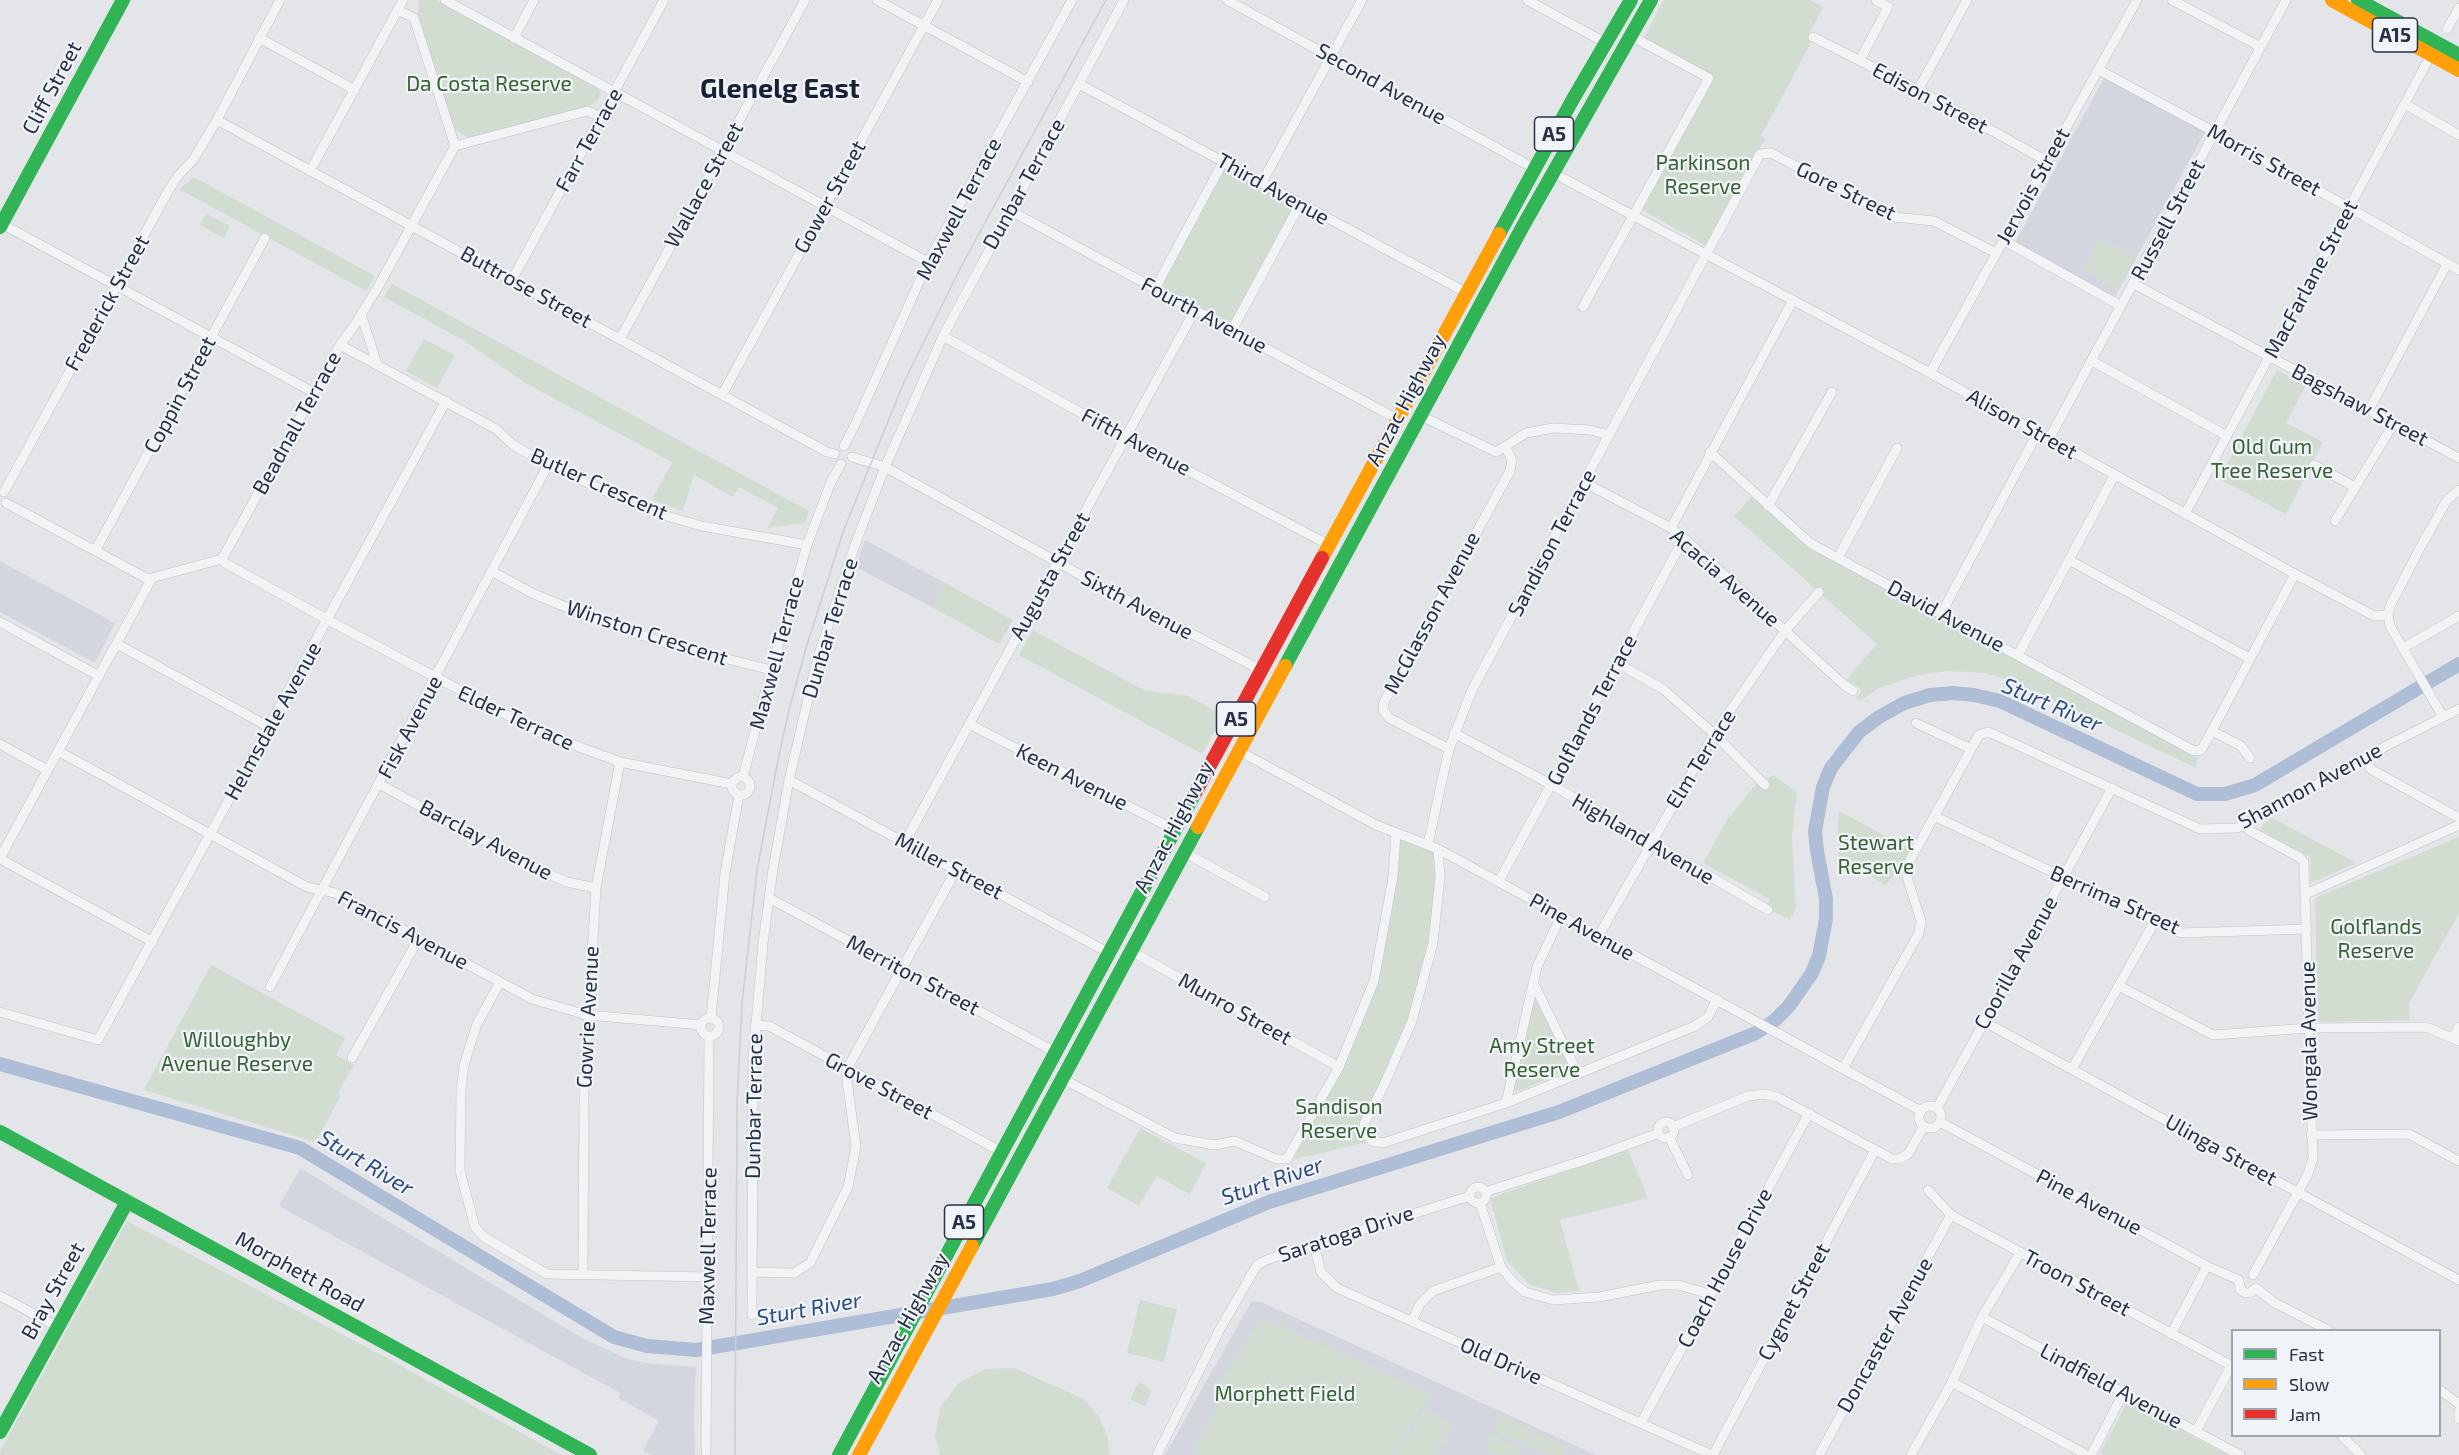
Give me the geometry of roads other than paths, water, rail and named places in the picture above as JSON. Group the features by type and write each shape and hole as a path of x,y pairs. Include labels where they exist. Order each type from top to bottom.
{"main road":[{"name":"Cliff Street","path":"0,225 123,0"},
{"name":"Anzac Highway","path":"839,1455 859,1414 1057,1053 1134,905 1329,545 1573,99 1631,0"},
{"name":"Anzac Highway","path":"859,1455 1523,226 1651,0"},
{"name":"A15","path":"2332,0 2434,49 2459,55"},
{"name":"A15","path":"2358,0 2434,49 2459,70"},
{"path":"1573,99 1584,104 1595,96"},
{"path":"1565,114 1576,113 1581,115 1582,119"},
{"path":"1504,225 1514,232 1523,226"},
{"path":"1497,239 1508,240 1513,247"},
{"path":"1368,474 1374,480 1379,480 1390,472"},
{"path":"1361,487 1373,488 1378,495"},
{"path":"1144,888 1152,893 1167,885"},
{"path":"1134,905 1140,901 1156,905"},
{"path":"1002,1152 1015,1151 1026,1133 1039,1122"},
{"name":"Morphett Road","path":"0,1132 585,1452 598,1455"},
{"path":"993,1168 1014,1168"},
{"name":"Bray Street","path":"0,1432 127,1202"},
{"path":"859,1414 876,1422"}],"street":[{"name":"Frederick Street","path":"2,492 167,193 177,177 193,160 217,120 280,0"},
{"path":"310,171 403,0"},
{"path":"445,0 928,262"},
{"path":"514,38 534,0"},
{"name":"Farr Terrace","path":"512,280 664,0"},
{"name":"Wallace Street","path":"620,339 805,0"},
{"path":"877,0 1028,82"},
{"name":"Gower Street","path":"722,395 938,0"},
{"name":"Maxwell Terrace","path":"849,451 856,423 928,262 1072,0"},
{"name":"Dunbar Terrace","path":"752,1315 755,1024 769,898 789,780 818,660 855,545 885,467 943,336 1124,0"},
{"name":"Second Avenue","path":"1227,0 1535,169"},
{"path":"1261,184 1362,0"},
{"path":"1527,0 1606,43"},
{"path":"1860,60 1888,7 1876,0"},
{"path":"1918,90 1967,0"},
{"name":"Jervois Street","path":"1930,373 2137,0"},
{"path":"2172,0 2259,46"},
{"name":"Russell Street","path":"2049,439 2259,46 2286,0"},
{"path":"2447,29 2459,8"},
{"path":"398,10 414,18 455,146 587,111 602,117"},
{"path":"1583,307 1709,78 1631,36"},
{"path":"259,38 356,90"},
{"name":"Edison Street","path":"1813,38 1918,90 2047,161"},
{"name":"MacFarlane Street","path":"2185,514 2434,49"},
{"name":"Morris Street","path":"2099,70 2215,132 2459,270"},
{"name":"Third Avenue","path":"1079,84 1467,293"},
{"path":"2405,104 2459,135"},
{"name":"Buttrose Street","path":"217,120 827,452 835,453"},
{"name":"Beadnall Terrace","path":"222,559 340,345 362,314 455,146"},
{"name":"Gore Street","path":"1763,153 1771,153 1893,217 1934,221 1996,253"},
{"name":"Sandison Terrace","path":"1428,844 1449,749 1472,690 1760,154 1763,153"},
{"path":"1155,289 1223,162"},
{"name":"Alison Street","path":"1553,172 1930,373 2037,434 2374,616 2388,615"},
{"path":"1232,330 1300,204"},
{"name":"Fourth Avenue","path":"1009,210 1399,420"},
{"path":"0,225 314,392"},
{"name":"Coppin Street","path":"95,551 265,238"},
{"path":"2003,240 2121,306"},
{"path":"2369,410 2447,264"},
{"name":"Bagshaw Street","path":"2133,284 2459,458"},
{"path":"1671,528 1793,300"},
{"name":"Augusta Street","path":"905,842 1195,310"},
{"path":"362,314 377,364"},
{"name":"Fifth Avenue","path":"943,336 1126,438 1329,545"},
{"name":"Butler Crescent","path":"340,345 496,429 513,445 548,465 621,498 663,515 702,526 807,545"},
{"path":"2092,361 2227,436"},
{"path":"1768,506 1832,392"},
{"name":"Helmsdale Avenue","path":"0,1012 98,1040 212,835 446,401"},
{"path":"1421,416 1496,452 1526,434 1553,428 1590,430 1609,435"},
{"path":"2335,521 2394,423"},
{"path":"1941,614 2037,434"},
{"path":"839,447 849,451 847,464 837,461 835,453 839,447"},
{"name":"McGlasson Avenue","path":"1449,749 1389,718 1383,710 1384,702 1510,471 1512,460 1506,448"},
{"path":"1838,558 1897,448"},
{"name":"Sixth Avenue","path":"849,451 885,467 1058,562 1263,670"},
{"name":"David Avenue","path":"1710,453 1810,543 2190,750 2200,750 2212,731"},
{"name":"Maxwell Terrace","path":"743,777 807,545 831,482 841,464"},
{"name":"Fisk Avenue","path":"270,987 548,465"},
{"path":"2314,465 2355,487"},
{"path":"2018,655 2114,476"},
{"name":"Acacia Avenue","path":"1585,483 1671,528 1684,538 1843,684 1853,690"},
{"path":"2443,717 2390,626 2388,615 2390,606 2447,500 2459,490"},
{"path":"2,492 7,496 3,504 148,578 222,559"},
{"name":"Golflands Terrace","path":"1499,882 1684,538"},
{"name":"Elder Terrace","path":"222,559 328,620 539,732 620,762 732,784"},
{"path":"2068,560 2249,658"},
{"name":"Winston Crescent","path":"493,572 543,598 610,625 668,644 771,670"},
{"path":"2250,758 2241,746 2212,731 2295,574"},
{"path":"148,578 117,644 0,858 153,942"},
{"name":"Elm Terrace","path":"1598,937 1714,734 1785,631 1820,592"},
{"path":"2403,648 2459,616"},
{"path":"0,622 99,676"},
{"path":"117,644 269,727"},
{"path":"1617,663 1663,689 1714,734 1765,784"},
{"name":"Shannon Avenue","path":"1971,749 1979,735 1988,732 2200,829 2237,828 2459,709"},
{"path":"1844,1067 1921,927 1906,872 1971,749 1916,723"},
{"name":"Keen Avenue","path":"969,724 1175,830"},
{"name":"Highland Avenue","path":"1454,733 1552,785 1650,844 1768,910"},
{"path":"0,744 47,770"},
{"name":"Francis Avenue","path":"58,751 307,887 334,893 532,999 587,1015 702,1025"},
{"name":"Pine Avenue","path":"1239,751 1360,817 1438,849 1598,937 1844,1067 1921,1111"},
{"path":"2364,759 2372,771 2459,818"},
{"name":"Gowrie Avenue","path":"583,1275 584,1091 596,888 620,762"},
{"path":"743,777 749,783 749,789 739,795 734,792 732,784 737,778 743,777"},
{"name":"Miller Street","path":"789,780 1109,953"},
{"name":"Barclay Avenue","path":"380,784 543,872 567,882 596,888"},
{"name":"Coorilla Avenue","path":"1937,1108 2112,788"},
{"path":"711,1018 725,873 739,795"},
{"name":"Berrima Street","path":"1934,816 2181,933 2307,929"},
{"name":"Wongala Avenue","path":"2244,824 2250,831 2299,857 2304,862 2312,1135 2312,1165 2253,1275"},
{"path":"2306,894 2459,825"},
{"path":"1063,1079 1175,1138 1214,1145 1235,1141 1276,1159 1287,1159 1339,1067 1374,981 1393,877 1396,833"},
{"path":"1438,849 1440,877 1433,943 1412,1021 1364,1124 1366,1134 1372,1141 1383,1143 1506,1103 1695,1026 1707,1017 1718,999"},
{"path":"1184,852 1265,897"},
{"path":"753,1272 794,1273 810,1263 849,1187 856,1146 847,1081 848,1069 956,870"},
{"name":"Merriton Street","path":"769,898 1057,1053"},
{"path":"1506,1103 1537,967 1561,916"},
{"path":"2072,1069 2155,921"},
{"path":"352,1058 419,938"},
{"name":"Munro Street","path":"1131,951 1339,1067"},
{"path":"500,982 477,1024 464,1065 461,1090 462,1183 475,1227 484,1237 547,1274 709,1276"},
{"path":"1533,982 1578,1074"},
{"path":"2119,986 2213,1035 2308,1028 2426,1028 2456,1039 2459,1027"},
{"path":"711,1018 717,1021 719,1027 717,1033 709,1036 704,1033 702,1025 704,1021 711,1018"},
{"name":"Ulinga Street","path":"1983,1021 2459,1280"},
{"name":"Grove Street","path":"755,1024 769,1026 1002,1152"},
{"name":"Maxwell Terrace","path":"706,1455 709,1036"},
{"path":"1673,1127 1748,1096 1777,1097 1892,1159 1904,1158 1924,1126"},
{"path":"1926,1106 1937,1108 1941,1117 1940,1122 1934,1127 1924,1126 1919,1116 1921,1111 1926,1106"},
{"name":"Coach House Drive","path":"1641,1423 1809,1113"},
{"path":"1664,1122 1673,1127 1673,1133 1669,1137 1662,1137 1659,1132 1664,1122"},
{"name":"Pine Avenue","path":"1940,1122 2207,1266 2239,1280"},
{"path":"1485,1192 1588,1159 1659,1132"},
{"path":"2312,1135 2409,1134 2459,1161"},
{"path":"1669,1137 1688,1175"},
{"name":"Cygnet Street","path":"1712,1455 1875,1150"},
{"path":"1476,1188 1482,1188 1485,1192 1485,1198 1480,1203 1474,1202 1470,1196 1476,1188"},
{"name":"Troon Street","path":"1928,1190 1951,1215 2231,1365"},
{"name":"Saratoga Drive","path":"1156,1455 1188,1389 1254,1270 1269,1259 1470,1196"},
{"path":"1480,1203 1501,1267 1525,1292 1553,1300 1599,1297 1660,1285 1678,1284 1710,1294"},
{"name":"Doncaster Avenue","path":"1819,1455 1951,1215"},
{"name":"Old Drive","path":"1314,1245 1321,1272 1337,1288 1712,1455"},
{"path":"1911,1455 1952,1382 1982,1317 2020,1253"},
{"path":"2172,1334 2207,1266"},
{"path":"1412,1321 1420,1304 1433,1292 1501,1267"},
{"path":"2244,1275 2253,1275 2257,1281 2256,1288 2250,1293 2245,1293 2240,1289 2239,1280 2244,1275"},
{"path":"2256,1288 2274,1302 2326,1329"},
{"path":"0,1296 58,1327"},
{"name":"Lindfield Avenue","path":"1982,1317 2240,1455"},
{"path":"2196,1431 2231,1368"},
{"path":"1952,1382 2089,1455 2124,1392"},
{"path":"2441,1391 2459,1404"},
{"path":"2459,1411 2459,1419"},
{"path":"2343,1437 2361,1455"}],"waterway":[{"name":"Sturt River","path":"0,1064 300,1148 614,1337 647,1346 696,1350 1053,1289 1080,1281 1269,1202 1559,1112 1756,1033 1774,1021 1789,1006 1812,973 1819,956 1826,919 1826,899 1815,831 1823,787 1831,768 1859,732 1904,703 1930,695 1953,693 2000,701 2197,794 2225,794 2255,785 2459,664"}],"tram line":[{"path":"735,1455 737,1104 742,1003 757,870 789,710 843,532 904,382 963,263 1106,0"}],"district":[{"name":"Glenelg East","path":"780,89"}],"park label":[{"name":"Da Costa Reserve","path":"489,84"},
{"name":"Parkinson Reserve","path":"1703,175"},
{"name":"Old Gum Tree Reserve","path":"2272,459"},
{"name":"Stewart Reserve","path":"1876,855"},
{"name":"Golflands Reserve","path":"2376,939"},
{"name":"Willoughby Avenue Reserve","path":"237,1052"},
{"name":"Amy Street Reserve","path":"1542,1058"},
{"name":"Sandison Reserve","path":"1339,1119"},
{"name":"Morphett Field","path":"1285,1394"}]}
